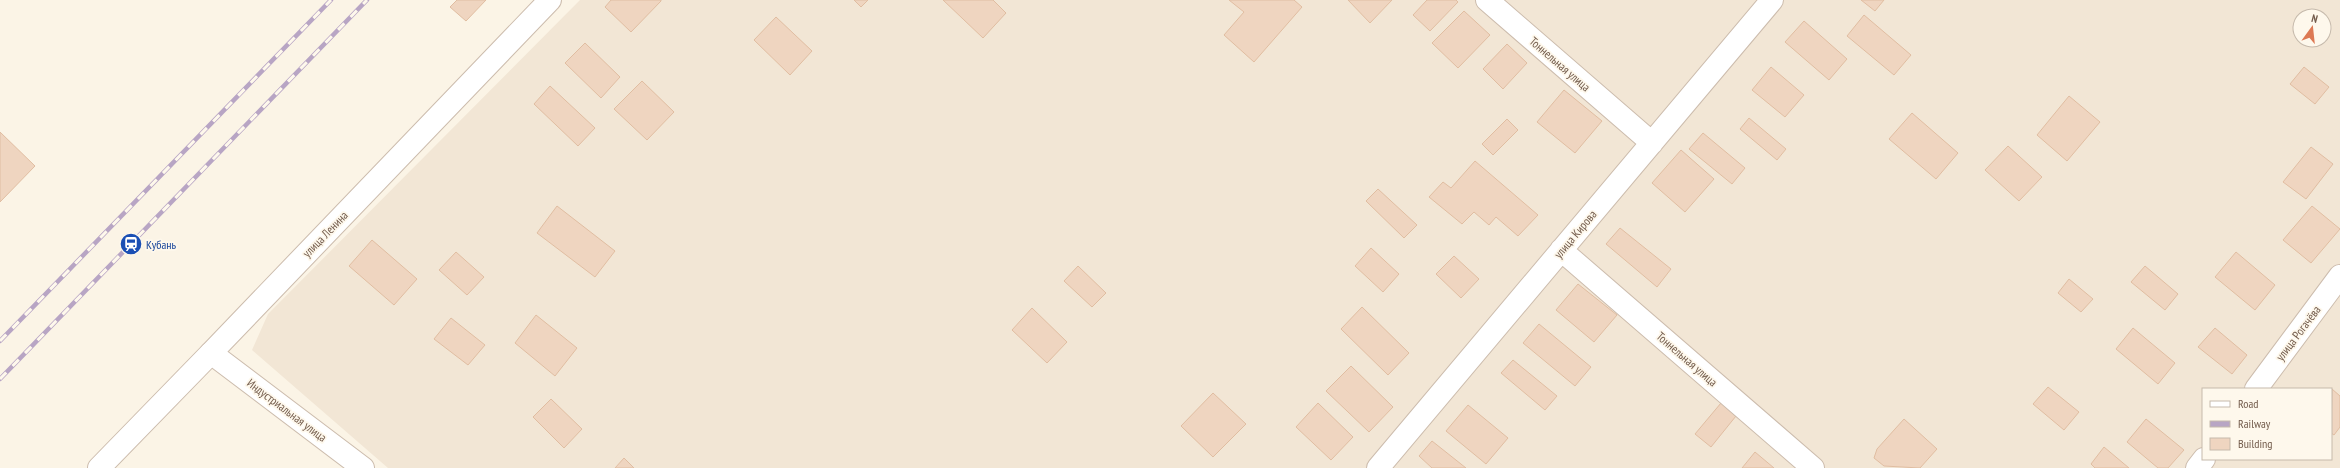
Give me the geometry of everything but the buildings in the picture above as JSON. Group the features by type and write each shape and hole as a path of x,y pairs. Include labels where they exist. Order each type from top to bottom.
{"street":[{"name":"улица Ленина","path":"99,468 550,0"},
{"name":"Тоннельная улица","path":"1487,0 1652,143"},
{"name":"улица Кирова","path":"1378,468 1772,0"},
{"name":"Тоннельная улица","path":"1561,250 1813,468"},
{"name":"улица Рогачёва","path":"2257,388 2340,276"},
{"name":"Индустриальная улица","path":"211,353 363,468"}],"shaded area":[{"path":"580,0 2340,0 2340,468 388,468 252,350 268,314"}],"railway":[{"path":"0,341 331,0"},
{"path":"0,379 367,0"}],"place":[{"name":"Кубань","path":"131,244"}]}
